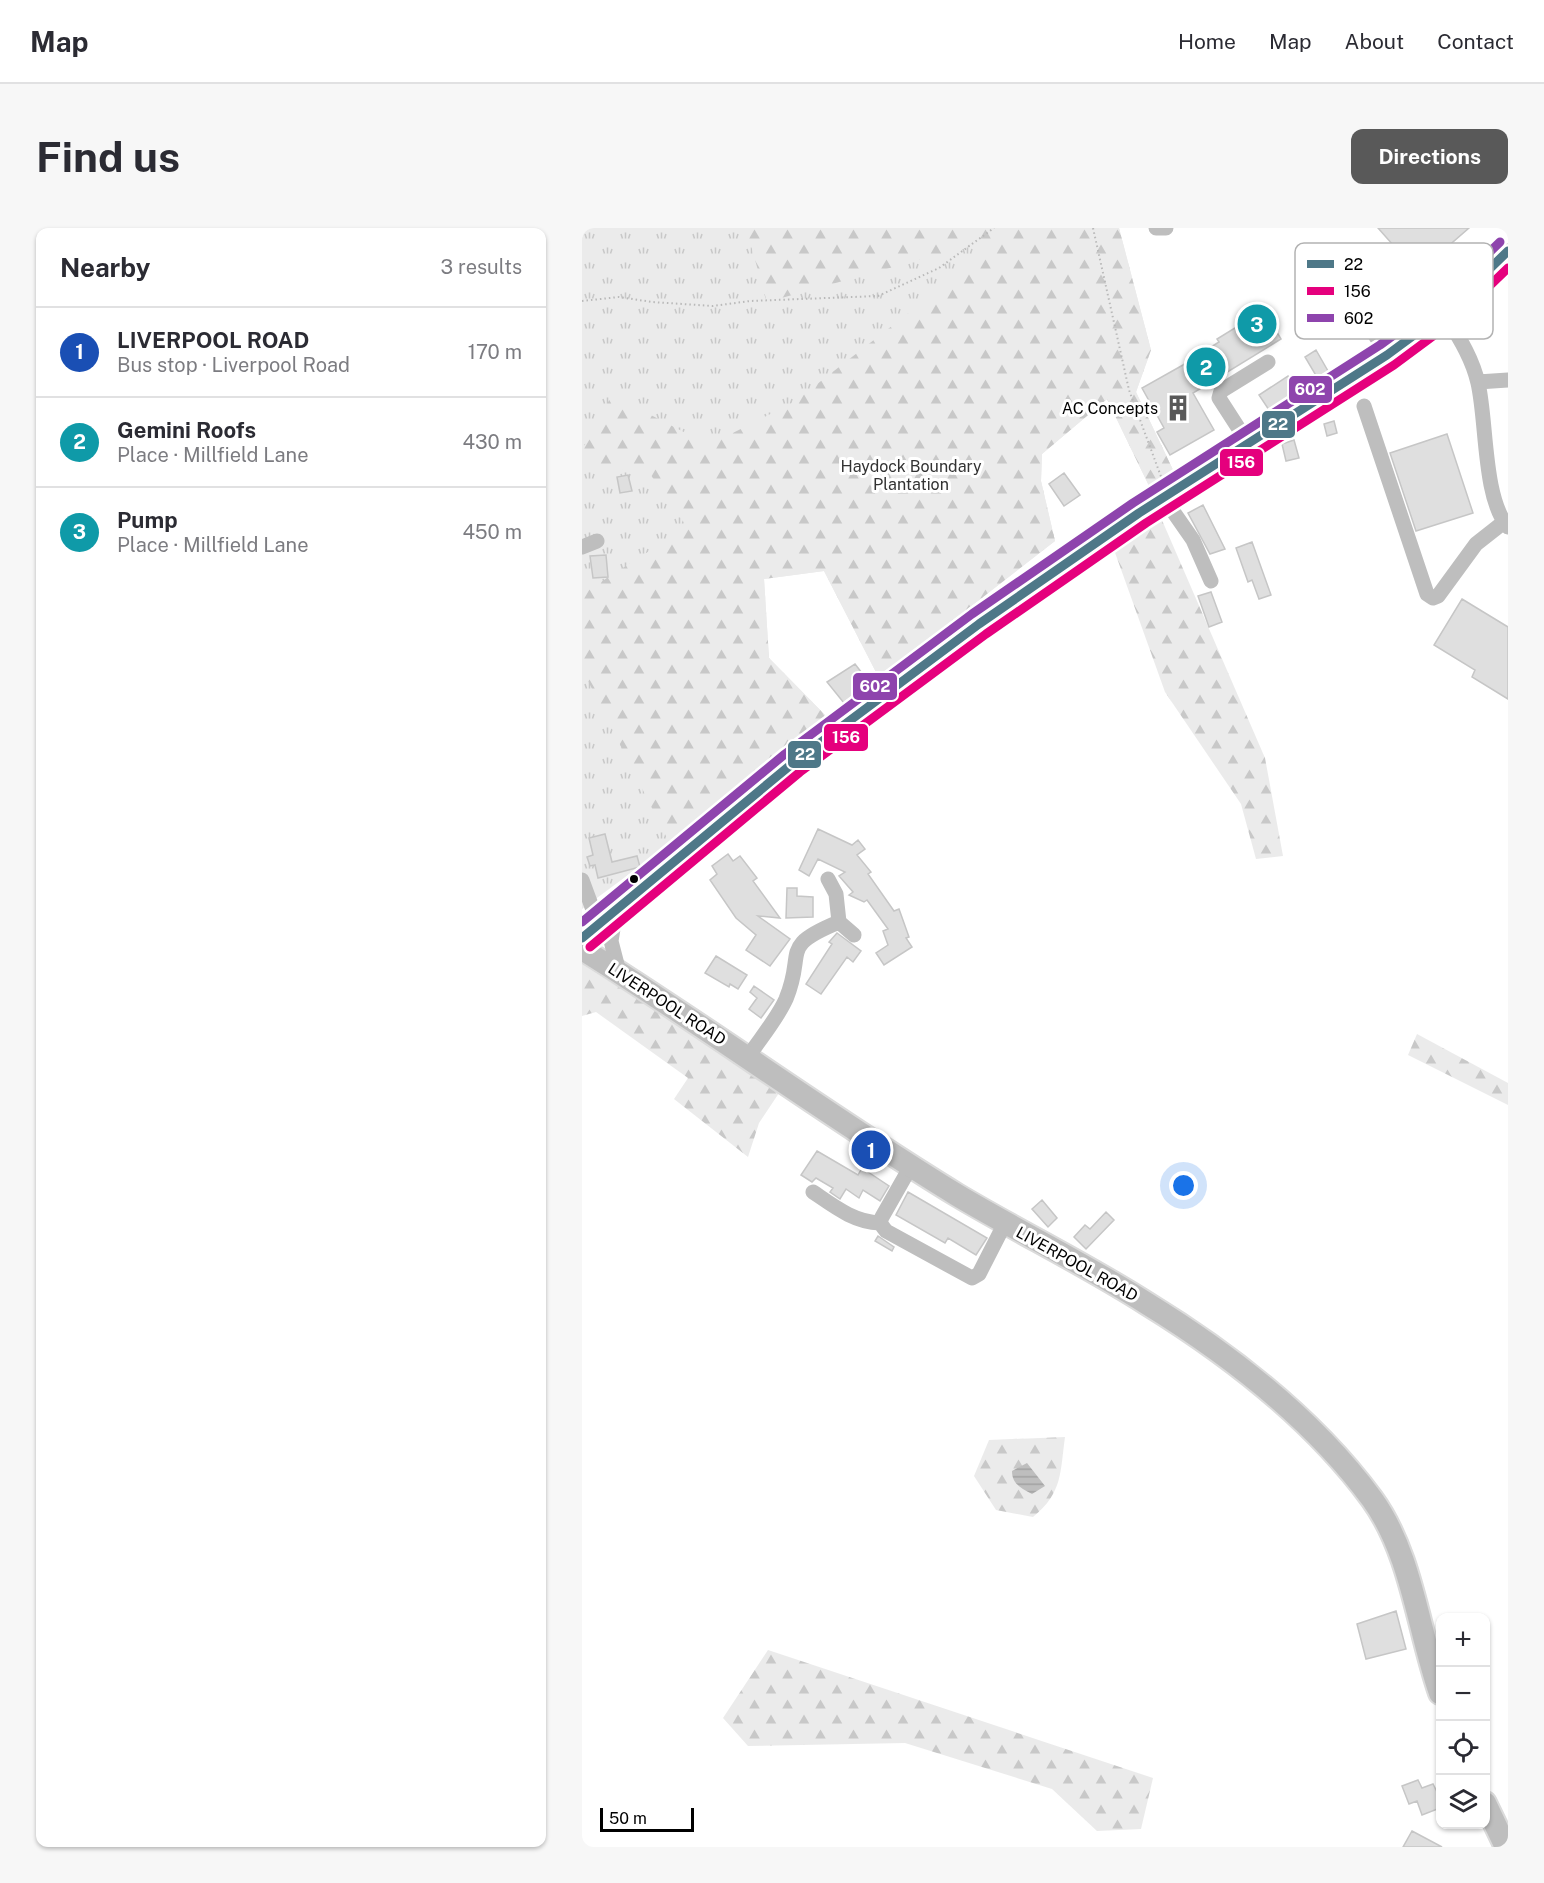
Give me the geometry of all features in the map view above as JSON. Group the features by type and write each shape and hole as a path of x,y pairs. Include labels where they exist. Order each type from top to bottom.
{"highway":[{"name":"LIVERPOOL ROAD","path":"582,949 911,1166 1005,1223 1146,1303 1189,1332 1284,1405 1348,1471 1372,1500 1391,1531 1436,1679"},
{"path":"1490,1813 1506,1847"}],"street":[{"path":"1156,228 1166,228"},
{"path":"1493,266 1508,251"},
{"path":"1377,339 1387,355"},
{"path":"582,938 802,756 989,617 1167,495 1409,339"},
{"path":"1364,406 1427,594 1433,598 1438,596 1476,544 1506,524 1491,490 1486,426 1478,382 1468,353 1460,339"},
{"path":"1248,443 1220,398 1221,391 1268,362"},
{"path":"1478,382 1508,380"},
{"path":"1167,495 1193,540 1211,581"},
{"path":"582,547 597,541"},
{"path":"828,879 836,894 839,922 854,935"},
{"path":"582,880 599,926"},
{"path":"616,911 611,941 619,972"},
{"path":"748,1057 786,999 799,946 813,933 839,922"},
{"path":"880,1223 911,1166"},
{"path":"813,1192 848,1215 864,1222 880,1223 886,1231 972,1278 979,1274 1005,1223"}],"path":[{"path":"582,301 619,297 652,302 713,306 750,301 878,296 939,268 994,228"},
{"path":"1093,228 1129,390 1167,495"}],"green space":[{"name":"Haydock Boundary Plantation","path":"582,228 1119,228 1151,350 1136,392 1174,472 1151,490 1107,399 1042,454 1041,481 1055,541 879,678 824,571 764,579 769,658 828,718 670,844 582,909"},
{"name":"Haydock Boundary Plantation","path":"746,228 1119,228 1151,350 1136,392 1174,472 1151,490 1107,399 1042,454 1041,481 1055,541 879,678 824,571 764,579 769,658 828,718 670,844 582,669 582,594 687,527 648,471 589,467 582,450 612,395 709,445 794,402 1009,235 767,302"},
{"path":"1155,504 1265,758 1283,856 1256,859 1241,804 1165,692 1108,533"},
{"path":"582,964 781,1090 759,1123 748,1157 674,1099 688,1078 596,1012 582,1016"},
{"path":"1417,1034 1508,1083 1508,1105 1408,1055"},
{"path":"1065,1437 1058,1481 1043,1508 1033,1517 996,1510 974,1476 989,1440"},
{"path":"768,1650 1153,1778 1141,1829 1097,1831 1052,1789 905,1743 748,1746 723,1718"}],"shaded area":[{"path":"1027,1463 1045,1486 1032,1494 1018,1485 1012,1475 1012,1471"}],"building":[{"path":"1378,228 1469,228 1452,243 1391,243"},
{"path":"1264,310 1281,339 1193,393 1214,430 1170,455 1157,432 1164,428 1142,388 1219,342 1217,339"},
{"path":"1316,350 1332,378 1321,384 1305,357"},
{"path":"1288,376 1300,395 1271,413 1259,395"},
{"path":"1334,421 1337,433 1327,436 1324,424"},
{"path":"1447,434 1473,513 1416,531 1390,453"},
{"path":"1294,440 1299,458 1286,461 1282,444"},
{"path":"1064,473 1080,495 1064,506 1049,484"},
{"path":"628,475 632,491 620,493 617,477"},
{"path":"1203,505 1225,549 1210,554 1188,513"},
{"path":"1252,542 1271,595 1259,599 1252,580 1248,582 1236,548"},
{"path":"606,555 608,577 593,578 590,556"},
{"path":"1211,592 1222,622 1209,627 1198,596"},
{"path":"1462,599 1508,627 1508,699 1472,677 1475,670 1434,645"},
{"path":"855,664 872,686 844,703 827,682"},
{"path":"818,829 852,845 858,840 865,849 857,855 871,872 868,874 894,911 899,909 909,937 906,938 912,947 884,965 876,953 888,945 883,931 888,929 867,900 864,902 849,895 853,892 839,876 845,872 818,859 809,876 799,870"},
{"path":"605,834 612,862 637,856 640,867 598,878 595,865 590,866 587,857 593,855 589,838"},
{"path":"728,854 733,861 740,856 757,878 753,881 780,918 758,916 790,939 770,966 746,950 756,935 736,918 710,880 717,874 712,866"},
{"path":"787,888 797,888 797,896 813,897 813,917 786,918"},
{"path":"837,933 861,951 853,962 847,957 821,994 806,984 832,944 829,942"},
{"path":"716,956 747,975 738,989 730,984 729,987 705,973"},
{"path":"754,986 774,1000 761,1018 749,1009 757,998 750,992"},
{"path":"817,1151 858,1175 862,1168 889,1186 880,1201 863,1190 859,1198 846,1189 840,1199 830,1192 833,1188 816,1178 812,1182 801,1175"},
{"path":"908,1192 987,1238 976,1255 948,1238 945,1243 896,1215"},
{"path":"1042,1200 1057,1218 1048,1227 1032,1209"},
{"path":"1106,1212 1114,1220 1086,1249 1074,1237 1085,1225 1090,1229"},
{"path":"878,1236 894,1247 892,1251 875,1241"},
{"path":"1396,1611 1406,1649 1366,1659 1357,1624"},
{"path":"1418,1780 1422,1788 1433,1784 1436,1790 1436,1810 1422,1815 1417,1801 1409,1804 1402,1786"},
{"path":"1412,1831 1442,1847 1403,1847"}],"transit line":[{"name":"602","path":"1493,249 1500,242"},
{"name":"22","path":"1493,266 1508,251"},
{"name":"156","path":"1493,282 1508,268"},
{"name":"602","path":"582,922 785,754 972,614 1133,503 1388,339"},
{"name":"22","path":"582,938 793,763 979,624 1139,513 1409,339"},
{"name":"156","path":"590,947 800,772 986,634 1146,523 1394,365 1429,339"}],"place":[{"name":"Pump","path":"1257,324"},
{"name":"Gemini Roofs","path":"1206,367"},
{"name":"AC Concepts","path":"1178,408"},
{"name":"LIVERPOOL ROAD","path":"871,1150"}]}
